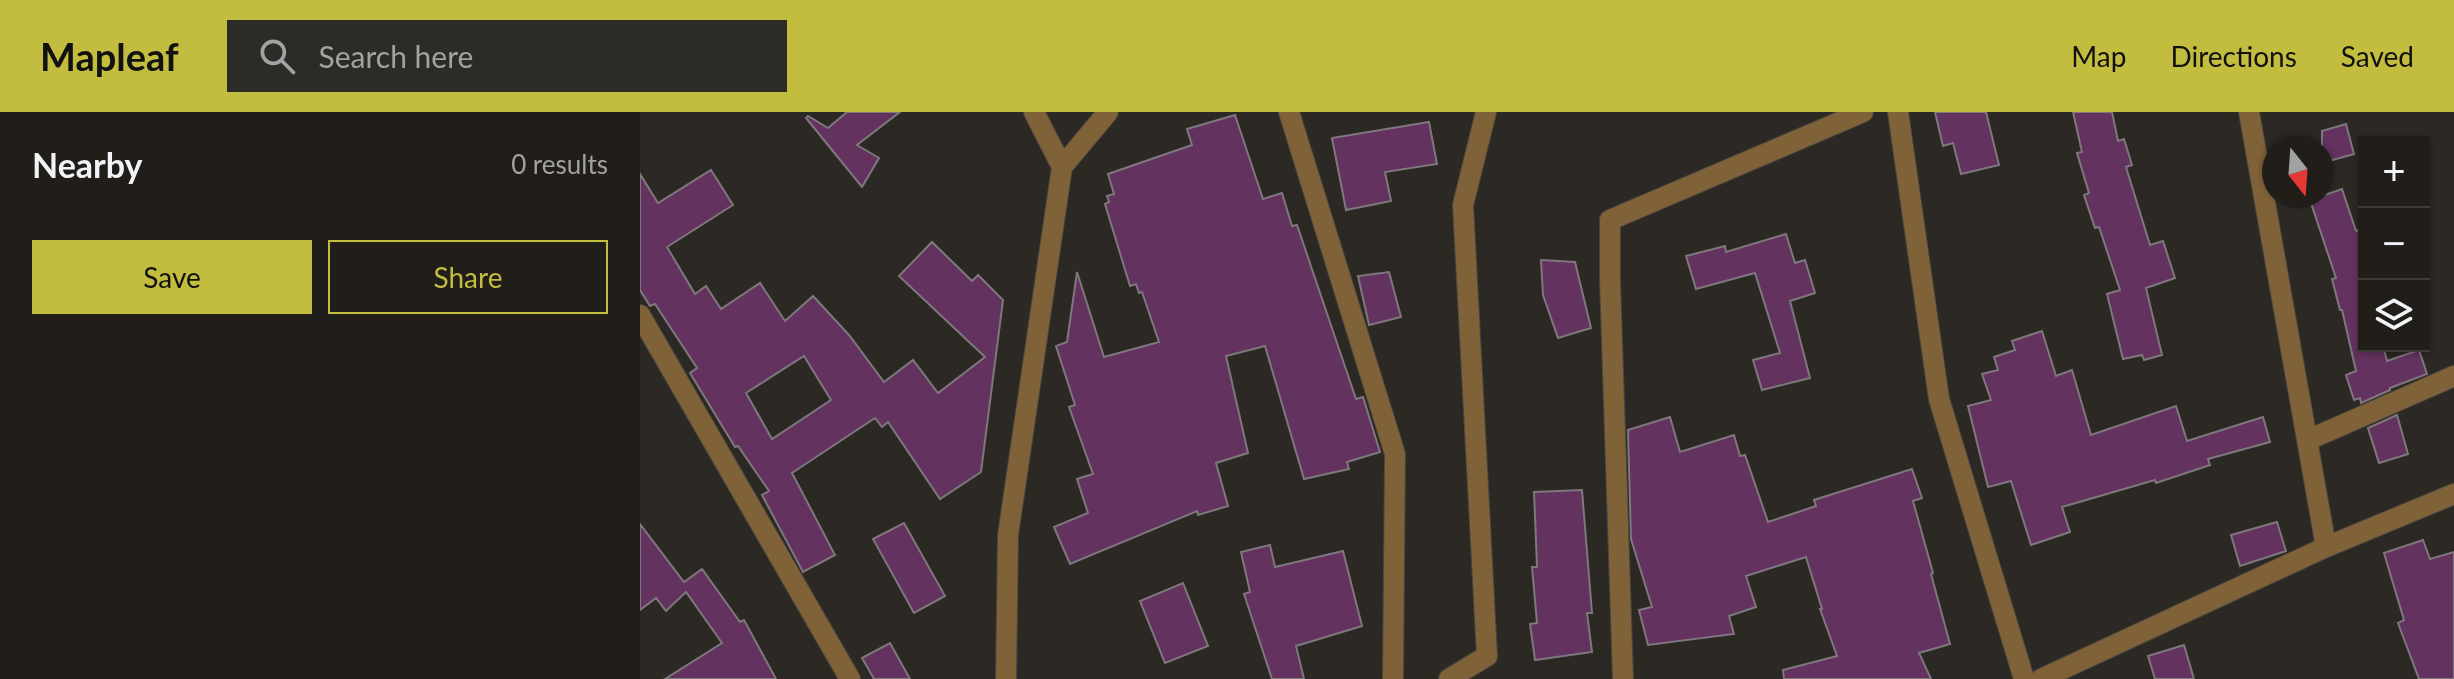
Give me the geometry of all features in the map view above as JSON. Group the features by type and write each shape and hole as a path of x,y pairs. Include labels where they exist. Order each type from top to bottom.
{"street":[{"path":"1034,112 1062,167"},
{"path":"1006,679 1008,535 1062,167 1108,112"},
{"path":"1289,112 1395,454 1393,679"},
{"path":"1449,679 1487,656 1463,205 1486,112"},
{"path":"1623,679 1610,220 1863,112"},
{"path":"1898,112 1939,399 2024,679"},
{"path":"2249,112 2326,547"},
{"path":"640,315 850,679"},
{"path":"2308,440 2454,376"},
{"path":"2041,679 2326,547 2454,494"}],"building":[{"path":"847,112 900,112 857,145 879,158 862,187 806,118 808,116 828,128"},
{"path":"1935,112 1986,112 1999,165 1961,174 1953,143 1943,146"},
{"path":"2073,112 2112,112 2118,141 2124,139 2132,165 2126,167 2150,245 2163,241 2175,278 2146,288 2162,355 2144,360 2142,355 2123,359 2107,294 2120,290 2099,227 2095,228 2084,195 2089,193 2077,153 2082,152"},
{"path":"1235,115 1263,199 1282,193 1292,226 1297,225 1356,399 1363,397 1380,452 1347,462 1349,469 1304,479 1265,346 1226,356 1248,453 1216,463 1228,506 1198,515 1197,511 1070,564 1054,527 1088,513 1077,479 1093,474 1069,407 1075,405 1056,346 1067,342 1077,272 1104,357 1159,342 1142,292 1139,293 1136,284 1130,286 1105,204 1109,202 1107,196 1114,194 1108,174 1192,145 1187,129"},
{"path":"1429,122 1437,164 1385,172 1391,201 1346,210 1332,138"},
{"path":"2346,124 2354,154 2334,160 2334,136 2322,136 2322,131"},
{"path":"711,170 733,205 667,247 695,294 706,286 721,309 760,283 785,321 813,296 849,335 884,382 913,360 938,393 985,357 899,276 932,242 972,281 978,275 1003,300 981,472 940,499 888,422 882,427 875,418 792,473 835,555 803,572 762,495 769,491 738,446 735,447 690,373 697,368 655,304 650,306 640,290 640,174 658,203","holes":["804,356 831,400 772,439 746,393"]},
{"path":"2342,189 2358,230 2358,352 2385,352 2387,361 2420,352 2427,374 2361,403 2360,398 2354,400 2346,375 2356,371 2332,279 2336,278 2313,208 2334,208 2334,192"},
{"path":"1786,234 1795,263 1805,260 1815,293 1790,301 1810,378 1762,390 1753,360 1780,353 1755,273 1696,289 1686,256 1725,246 1726,252"},
{"path":"1541,260 1575,262 1591,328 1558,338 1543,295"},
{"path":"1389,272 1401,317 1369,325 1358,276"},
{"path":"2042,331 2056,376 2072,370 2091,435 2176,406 2187,441 2263,417 2270,442 2208,459 2210,465 2156,483 2155,480 2062,507 2070,532 2031,545 2011,481 1988,487 1968,406 1991,400 1982,374 1998,370 1994,357 2015,350 2012,341"},
{"path":"2397,415 2408,454 2379,463 2368,428"},
{"path":"1670,417 1680,452 1734,435 1740,456 1745,455 1768,522 1816,506 1814,500 1912,469 1922,498 1913,501 1950,644 1919,653 1931,679 1784,679 1783,670 1837,656 1806,557 1746,576 1756,607 1729,616 1734,634 1648,645 1639,610 1652,607 1631,539 1628,430"},
{"path":"1582,490 1592,613 1587,613 1592,652 1535,660 1530,624 1537,623 1532,567 1537,567 1534,492"},
{"path":"2277,522 2286,551 2240,566 2231,535"},
{"path":"904,523 945,596 914,613 873,539"},
{"path":"640,524 684,582 702,569 740,622 744,620 776,679 665,679 722,643 686,592 666,611 656,598 640,610"},
{"path":"2423,540 2430,559 2454,552 2454,679 2419,679 2398,623 2404,620 2384,553"},
{"path":"1270,545 1275,567 1343,551 1362,626 1296,646 1304,679 1272,679 1244,594 1250,592 1241,552"},
{"path":"1183,583 1208,646 1165,663 1140,601"},
{"path":"890,643 910,679 874,679 862,658"},
{"path":"2184,645 2194,679 2155,679 2148,656"}]}
